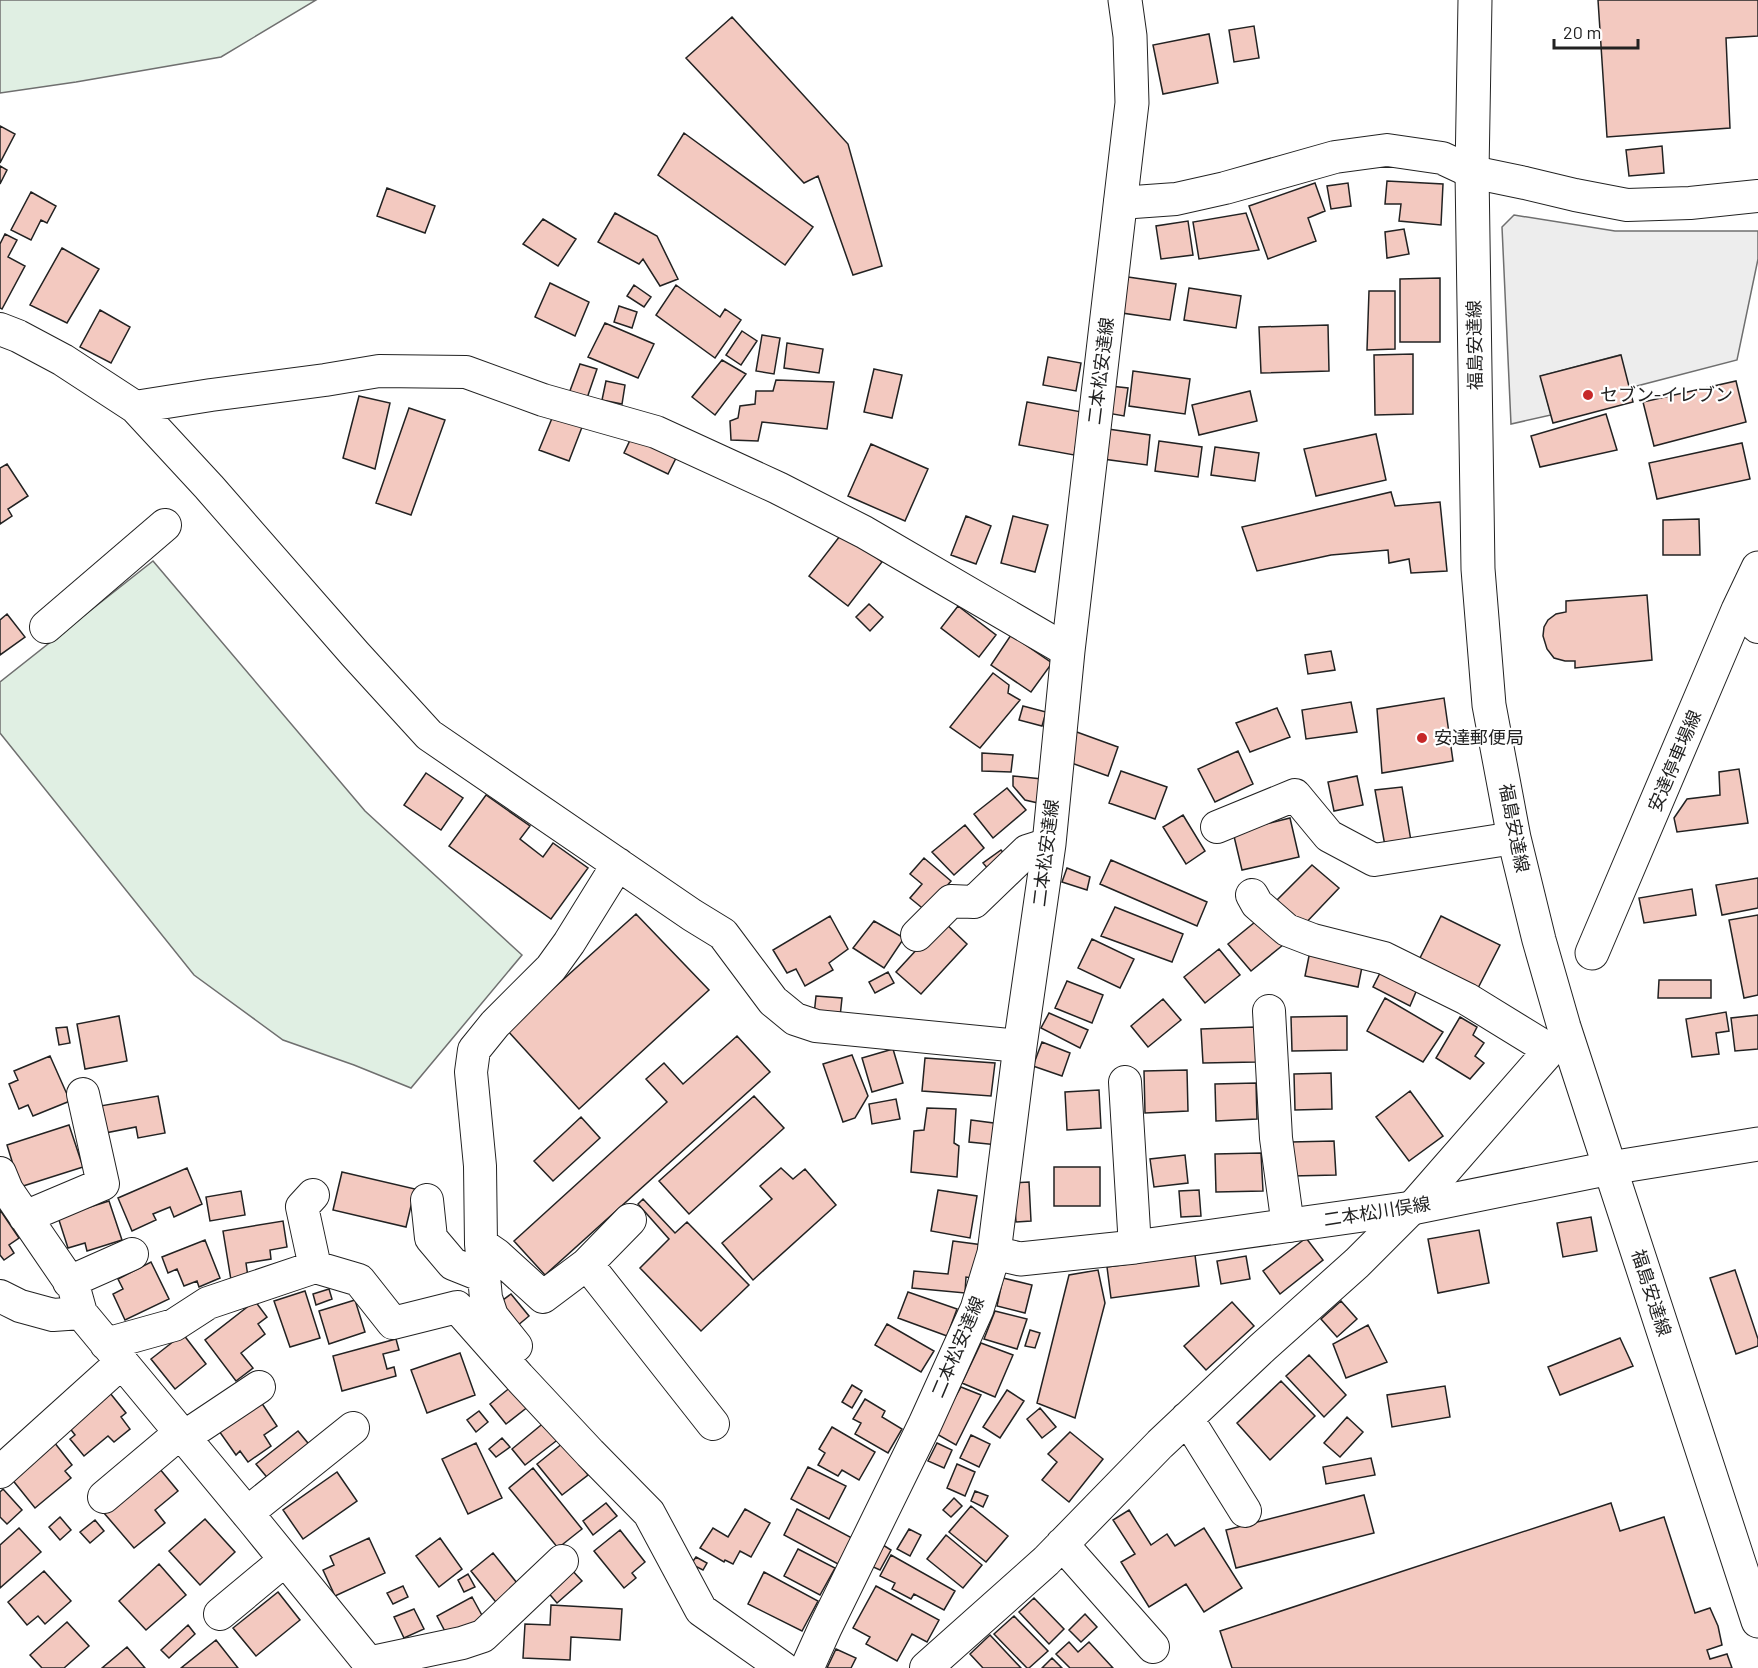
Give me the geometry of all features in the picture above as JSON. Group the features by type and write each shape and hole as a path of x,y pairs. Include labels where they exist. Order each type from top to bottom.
{"main road":[{"name":"二本松安達線","path":"807,1668 925,1424 977,1310 994,1253 1020,1046 1049,844 1068,651 1132,103 1130,36 1125,0"},
{"name":"福島安達線","path":"1474,0 1472,172 1478,569 1489,705 1514,838 1539,940 1561,1016 1758,1621"},
{"name":"安達停車場線","path":"1592,953 1748,618 1758,568"},
{"name":"二本松川俣線","path":"994,1253 1020,1259 1288,1226 1412,1208 1610,1168 1758,1144"}],"street":[{"path":"1120,203 1176,199 1225,188 1335,157 1387,150 1442,158 1472,172 1627,205 1690,203 1758,196"},
{"path":"0,329 63,360 135,407 429,735 723,934 773,1001 795,1019 816,1026 1020,1046"},
{"path":"135,407 325,380 378,370 466,372 543,400 656,432 758,479 864,532 1068,651"},
{"path":"46,627 165,525"},
{"path":"1217,827 1295,795 1329,836 1374,860 1514,838"},
{"path":"917,935 951,901 974,902 1027,851 1049,844"},
{"path":"556,1417 546,1385 492,1316 486,1298 481,1244 480,1166 471,1072 474,1050 495,1024 551,968 618,864"},
{"path":"926,1668 1046,1561 1187,1418 1357,1263 1412,1208 1550,1050 1467,999 1384,958 1313,940 1287,930 1257,904 1252,895"},
{"path":"1269,1011 1276,1138 1288,1226"},
{"path":"1125,1083 1135,1246"},
{"path":"25,1217 103,1184 83,1094"},
{"path":"0,1173 7,1190 74,1288 81,1313 370,1665 483,1636 562,1561"},
{"path":"313,1196 302,1207 315,1267"},
{"path":"427,1200 431,1238 453,1264 483,1276"},
{"path":"481,1244 497,1255 543,1297 587,1264 630,1220"},
{"path":"69,1282 132,1254"},
{"path":"587,1264 713,1424"},
{"path":"0,1472 114,1353 174,1325 208,1303 315,1267 359,1280 393,1323 457,1307 556,1417 649,1513 701,1611 783,1668"},
{"path":"0,1296 20,1306 52,1314 81,1313"},
{"path":"104,1497 182,1435 259,1387"},
{"path":"1187,1418 1245,1511"},
{"path":"247,1514 353,1428"},
{"path":"1062,1544 1153,1647"},
{"path":"220,1614 285,1560"}],"green space":[{"path":"0,0 316,0 221,57 0,93"},
{"path":"153,561 365,811 522,955 411,1088 283,1040 194,975 0,733 0,682"}],"shaded area":[{"path":"1514,215 1615,231 1758,231 1758,259 1737,360 1629,388 1620,355 1541,376 1551,415 1511,424 1502,227"}],"building":[{"path":"1598,0 1758,0 1758,36 1726,38 1730,128 1607,137"},
{"path":"732,17 848,144 882,266 853,275 818,176 804,183 686,58"},
{"path":"1254,26 1259,58 1234,62 1229,30"},
{"path":"1209,34 1218,83 1163,94 1153,45"},
{"path":"0,126 15,134 0,163"},
{"path":"684,133 813,227 785,265 658,175"},
{"path":"1662,146 1664,173 1629,176 1626,150"},
{"path":"0,166 7,170 0,184"},
{"path":"1387,181 1443,184 1441,225 1399,221 1401,204 1385,204"},
{"path":"1315,183 1325,211 1308,218 1316,241 1268,259 1249,206"},
{"path":"1348,183 1351,206 1331,209 1327,186"},
{"path":"387,188 435,206 425,233 377,216"},
{"path":"31,192 56,206 47,223 41,220 31,240 11,230"},
{"path":"615,213 657,236 678,279 660,286 643,259 639,264 598,242"},
{"path":"1246,213 1259,250 1199,259 1193,222"},
{"path":"543,219 576,239 558,266 523,244"},
{"path":"1188,221 1193,255 1161,259 1156,226"},
{"path":"1404,229 1409,254 1387,258 1385,232"},
{"path":"5,234 17,240 8,257 25,266 2,309 0,308 0,244"},
{"path":"62,248 99,269 67,323 30,305"},
{"path":"1128,277 1176,284 1170,320 1122,313"},
{"path":"1440,278 1440,342 1400,342 1400,279"},
{"path":"550,283 589,302 575,336 535,317"},
{"path":"634,285 651,297 644,307 627,296"},
{"path":"676,285 720,317 725,309 741,320 715,358 656,315"},
{"path":"1189,288 1241,296 1236,328 1184,320"},
{"path":"1369,291 1395,291 1395,349 1367,350"},
{"path":"619,306 637,312 632,328 614,322"},
{"path":"100,310 130,327 111,363 80,347"},
{"path":"605,323 654,344 638,378 588,357"},
{"path":"1328,325 1329,371 1261,373 1259,327"},
{"path":"742,331 757,341 741,365 726,355"},
{"path":"762,335 780,338 774,374 756,371"},
{"path":"787,343 823,349 819,373 784,368"},
{"path":"1413,354 1413,414 1375,415 1374,355"},
{"name":"セブン-イレブン","path":"1621,355 1633,402 1553,423 1540,376"},
{"path":"1048,357 1081,363 1076,391 1043,385"},
{"path":"722,360 746,374 715,415 692,397"},
{"path":"580,364 597,369 586,401 568,396"},
{"path":"874,369 902,375 892,418 864,412"},
{"path":"1133,371 1190,379 1185,414 1129,406"},
{"path":"776,380 834,382 827,429 762,422 758,441 731,440 730,421 738,418 740,406 755,404 756,391 773,391"},
{"path":"606,381 625,385 622,404 602,400"},
{"path":"1736,381 1746,422 1654,446 1643,402"},
{"path":"1110,386 1128,388 1124,416 1107,413"},
{"path":"1250,391 1257,421 1199,435 1192,405"},
{"path":"359,396 390,403 375,469 343,458"},
{"path":"1027,402 1082,412 1074,455 1019,445"},
{"path":"409,408 445,420 411,515 376,503"},
{"path":"555,411 584,422 569,461 539,450"},
{"path":"1606,414 1617,450 1540,467 1531,436"},
{"path":"1108,429 1150,435 1147,465 1103,459"},
{"path":"1376,434 1386,480 1316,496 1304,449"},
{"path":"632,436 677,456 668,474 624,453"},
{"path":"1159,441 1202,447 1198,477 1155,471"},
{"path":"1742,443 1750,479 1657,499 1649,463"},
{"path":"871,444 928,469 905,521 848,496"},
{"path":"1215,447 1259,453 1255,481 1211,475"},
{"path":"7,464 28,496 8,509 12,516 0,524 0,468"},
{"path":"1391,492 1395,506 1440,502 1447,571 1411,573 1409,559 1389,563 1388,550 1331,555 1257,571 1242,527"},
{"path":"966,516 991,526 976,564 951,555"},
{"path":"1013,516 1048,525 1035,572 1001,563"},
{"path":"1699,519 1700,555 1663,555 1663,520"},
{"path":"843,532 882,562 848,606 809,576"},
{"path":"1647,595 1652,660 1575,668 1575,661 1554,658 1547,649 1543,636 1544,627 1548,620 1556,614 1566,612 1566,601"},
{"path":"869,604 883,617 870,631 856,617"},
{"path":"958,606 996,635 979,657 941,628"},
{"path":"7,614 25,637 0,655 0,620"},
{"path":"1011,635 1052,663 1031,692 991,665"},
{"path":"1331,651 1335,670 1308,674 1305,655"},
{"path":"993,673 1009,685 1008,693 1020,700 980,748 950,727"},
{"path":"1444,698 1453,761 1382,773 1377,709"},
{"path":"1351,702 1357,732 1306,739 1302,710"},
{"path":"1023,706 1046,712 1042,726 1019,720"},
{"path":"1277,708 1290,737 1250,752 1236,723"},
{"path":"1074,731 1118,747 1108,776 1063,760"},
{"path":"1238,751 1253,784 1215,802 1198,769"},
{"path":"982,753 1013,755 1011,772 982,771"},
{"path":"1739,769 1748,823 1677,832 1674,818 1687,799 1720,795 1719,772"},
{"path":"1121,771 1167,787 1155,819 1109,803"},
{"path":"426,773 463,798 441,830 404,805"},
{"path":"1013,776 1042,779 1038,803 1025,800 1013,786"},
{"path":"1357,776 1363,805 1334,811 1328,782"},
{"path":"1402,787 1411,841 1385,846 1375,790"},
{"path":"1007,788 1026,810 993,838 974,814"},
{"path":"486,795 530,826 520,839 543,857 553,843 588,868 551,919 449,846"},
{"path":"1183,815 1205,851 1186,864 1163,827"},
{"path":"1290,818 1299,857 1242,870 1233,832"},
{"path":"965,825 984,848 954,875 932,852"},
{"path":"1001,850 1006,856 989,870 983,863"},
{"path":"924,858 951,881 926,911 910,898 922,884 910,874"},
{"path":"1111,860 1207,902 1197,926 1100,884"},
{"path":"1312,865 1339,888 1301,928 1274,903"},
{"path":"1067,868 1090,877 1087,890 1062,882"},
{"path":"1758,878 1758,908 1722,915 1716,885"},
{"path":"1692,889 1696,915 1644,923 1639,898"},
{"path":"1115,907 1183,934 1172,962 1101,936"},
{"path":"636,914 709,990 579,1109 507,1030"},
{"path":"1758,915 1758,995 1744,998 1729,920"},
{"path":"830,916 848,949 829,963 833,970 805,986 796,969 787,973 773,950"},
{"path":"1441,916 1500,945 1477,990 1419,960"},
{"path":"1260,918 1283,945 1251,971 1228,944"},
{"path":"874,921 904,938 884,968 853,948"},
{"path":"943,921 967,944 921,994 896,972"},
{"path":"1092,939 1134,959 1120,988 1078,968"},
{"path":"1219,949 1240,975 1205,1003 1184,977"},
{"path":"1310,951 1363,962 1358,987 1305,976"},
{"path":"1382,969 1418,987 1410,1006 1373,987"},
{"path":"888,972 894,983 875,993 869,982"},
{"path":"1659,980 1711,980 1711,998 1658,998"},
{"path":"1067,981 1103,995 1092,1023 1055,1008"},
{"path":"816,996 842,998 840,1017 814,1015"},
{"path":"1385,998 1443,1032 1423,1062 1367,1031"},
{"path":"1163,999 1181,1020 1148,1047 1131,1026"},
{"path":"1726,1012 1729,1031 1716,1033 1719,1054 1692,1057 1686,1019"},
{"path":"1049,1013 1088,1030 1080,1048 1041,1028"},
{"path":"1758,1015 1758,1049 1735,1051 1731,1018"},
{"path":"119,1016 127,1061 85,1069 77,1024"},
{"path":"1347,1016 1347,1050 1292,1051 1291,1017"},
{"path":"1460,1017 1477,1027 1473,1035 1484,1043 1475,1056 1484,1063 1470,1079 1436,1058"},
{"path":"67,1027 70,1043 59,1045 56,1028"},
{"path":"1255,1027 1256,1062 1203,1063 1201,1029"},
{"path":"737,1036 770,1072 545,1275 514,1241 667,1102 646,1079 664,1063 683,1084"},
{"path":"1042,1042 1070,1053 1062,1076 1033,1066"},
{"path":"893,1049 903,1083 872,1092 862,1058"},
{"path":"852,1055 868,1096 855,1118 843,1122 823,1064"},
{"path":"50,1056 70,1101 33,1116 28,1105 19,1109 9,1084 18,1080 14,1071"},
{"path":"925,1058 995,1063 991,1096 922,1091"},
{"path":"1187,1070 1188,1111 1145,1113 1144,1071"},
{"path":"1331,1073 1332,1109 1295,1110 1294,1074"},
{"path":"1256,1083 1257,1119 1216,1121 1215,1084"},
{"path":"1099,1090 1101,1128 1067,1130 1065,1092"},
{"path":"1410,1091 1443,1136 1409,1161 1376,1117"},
{"path":"158,1096 165,1133 138,1138 136,1127 105,1133 100,1106"},
{"path":"754,1096 784,1128 689,1214 659,1181"},
{"path":"896,1099 900,1119 872,1124 869,1104"},
{"path":"927,1108 956,1109 954,1143 959,1146 957,1177 911,1172 914,1131 924,1130"},
{"path":"581,1117 600,1138 553,1181 534,1161"},
{"path":"971,1120 1001,1124 998,1145 969,1142"},
{"path":"69,1125 83,1167 20,1187 7,1145"},
{"path":"1334,1141 1336,1175 1292,1176 1291,1142"},
{"path":"1261,1153 1263,1191 1216,1192 1215,1154"},
{"path":"1185,1155 1188,1183 1154,1187 1150,1159"},
{"path":"1054,1167 1100,1167 1100,1206 1054,1206"},
{"path":"187,1168 202,1204 174,1217 170,1207 153,1214 156,1220 132,1231 118,1198"},
{"path":"781,1168 793,1179 805,1169 836,1205 753,1280 722,1243 772,1199 760,1186"},
{"path":"342,1172 415,1189 406,1227 333,1210"},
{"path":"1029,1182 1031,1221 1016,1222 1013,1183"},
{"path":"938,1190 977,1196 970,1238 931,1231"},
{"path":"1199,1190 1201,1216 1181,1217 1179,1191"},
{"path":"241,1191 245,1215 210,1221 206,1197"},
{"path":"643,1199 675,1233 687,1222 749,1285 701,1331 640,1268 669,1239 638,1204"},
{"path":"109,1201 122,1240 87,1251 85,1243 68,1248 58,1217"},
{"path":"0,1210 19,1238 9,1245 14,1253 4,1260 0,1255"},
{"path":"1591,1217 1597,1251 1563,1257 1557,1223"},
{"path":"283,1221 287,1247 270,1250 271,1259 246,1263 248,1277 231,1280 223,1231"},
{"path":"1479,1230 1489,1283 1438,1293 1428,1239"},
{"path":"1306,1238 1323,1260 1280,1294 1263,1271"},
{"path":"205,1240 220,1278 199,1287 197,1281 184,1286 177,1269 168,1273 162,1257"},
{"path":"953,1241 983,1245 979,1279 966,1277 965,1293 912,1288 914,1271 948,1274"},
{"path":"1195,1255 1199,1286 1111,1298 1107,1267"},
{"path":"1246,1256 1250,1279 1221,1284 1217,1261"},
{"path":"151,1262 169,1299 125,1320 113,1294 123,1289 118,1279"},
{"path":"1098,1270 1105,1303 1075,1418 1037,1403 1069,1275"},
{"path":"1735,1270 1758,1339 1758,1346 1736,1354 1710,1278"},
{"path":"1003,1278 1032,1285 1025,1313 997,1306"},
{"path":"329,1289 332,1299 316,1305 313,1294"},
{"path":"305,1291 320,1338 290,1347 274,1301"},
{"path":"908,1292 957,1309 947,1336 898,1318"},
{"path":"511,1294 529,1316 517,1326 499,1303"},
{"path":"355,1300 365,1332 329,1344 319,1311"},
{"path":"255,1301 267,1317 258,1324 265,1334 241,1353 253,1368 236,1381 205,1340"},
{"path":"1341,1301 1357,1319 1337,1337 1321,1319"},
{"path":"1232,1302 1254,1326 1206,1370 1184,1346"},
{"path":"995,1311 1027,1319 1017,1349 984,1339"},
{"path":"887,1324 934,1351 921,1372 875,1345"},
{"path":"1368,1325 1387,1362 1346,1378 1333,1344"},
{"path":"1030,1330 1040,1333 1035,1348 1025,1346"},
{"path":"183,1334 206,1364 175,1389 151,1359"},
{"path":"1620,1338 1633,1366 1560,1395 1548,1367"},
{"path":"396,1339 399,1350 383,1354 387,1369 394,1367 396,1376 342,1391 333,1356"},
{"path":"981,1343 1013,1355 995,1397 962,1383"},
{"path":"460,1353 475,1395 427,1413 411,1370"},
{"path":"1309,1355 1346,1395 1324,1417 1286,1376"},
{"path":"1281,1381 1315,1416 1270,1460 1237,1423"},
{"path":"852,1385 862,1391 852,1408 842,1402"},
{"path":"512,1386 529,1406 506,1424 490,1404"},
{"path":"1445,1386 1450,1417 1392,1427 1387,1395"},
{"path":"961,1387 981,1395 956,1445 935,1433"},
{"path":"1007,1390 1024,1401 1000,1438 983,1427"},
{"path":"110,1393 126,1413 121,1417 130,1429 114,1442 108,1436 84,1456 70,1439 75,1435 68,1426"},
{"path":"865,1399 885,1411 882,1417 902,1429 888,1453 855,1434 861,1423 853,1419"},
{"path":"261,1402 277,1426 264,1435 271,1446 248,1462 240,1451 236,1455 219,1431"},
{"path":"1040,1408 1056,1427 1042,1438 1027,1419"},
{"path":"479,1411 488,1422 476,1432 467,1420"},
{"path":"1347,1417 1363,1432 1340,1457 1324,1443"},
{"path":"546,1421 560,1438 525,1465 512,1449"},
{"path":"832,1427 875,1452 859,1480 842,1470 838,1476 818,1465 825,1453 819,1449"},
{"path":"298,1431 312,1448 270,1481 256,1464"},
{"path":"1070,1432 1103,1459 1069,1502 1042,1480 1057,1462 1048,1454"},
{"path":"971,1435 990,1444 979,1467 960,1458"},
{"path":"502,1438 510,1447 496,1457 489,1449"},
{"path":"54,1442 72,1465 65,1471 71,1478 35,1508 11,1478"},
{"path":"476,1443 502,1498 468,1514 442,1459"},
{"path":"563,1443 588,1475 562,1495 537,1464"},
{"path":"937,1443 952,1450 944,1468 928,1461"},
{"path":"1371,1458 1375,1475 1326,1484 1323,1467"},
{"path":"957,1464 975,1472 965,1496 947,1488"},
{"path":"808,1467 846,1486 829,1519 791,1499"},
{"path":"159,1468 178,1491 155,1510 165,1523 134,1548 104,1513"},
{"path":"533,1468 582,1529 558,1548 509,1488"},
{"path":"337,1472 357,1501 303,1539 283,1510"},
{"path":"3,1489 22,1510 7,1524 0,1517 0,1492"},
{"path":"975,1491 988,1496 983,1507 971,1501"},
{"path":"1364,1495 1374,1533 1236,1568 1226,1530"},
{"path":"954,1498 962,1506 951,1517 943,1510"},
{"path":"606,1503 617,1516 593,1535 583,1521"},
{"path":"1611,1503 1620,1531 1664,1517 1695,1613 1710,1608 1718,1626 1722,1645 1707,1650 1710,1659 1727,1654 1732,1668 1232,1668 1220,1631"},
{"path":"971,1506 1008,1536 986,1562 949,1532"},
{"path":"745,1509 770,1523 751,1557 740,1551 733,1564 725,1560 724,1562 700,1548 713,1528 728,1537"},
{"path":"797,1509 852,1538 838,1564 784,1535"},
{"path":"1129,1510 1151,1545 1167,1534 1175,1546 1204,1528 1242,1588 1204,1612 1186,1584 1149,1607 1121,1562 1135,1554 1113,1520"},
{"path":"60,1517 71,1530 60,1540 49,1527"},
{"path":"205,1519 235,1552 200,1585 169,1551"},
{"path":"95,1520 104,1531 90,1543 80,1532"},
{"path":"19,1528 41,1552 0,1588 0,1545"},
{"path":"909,1529 921,1535 910,1556 897,1549"},
{"path":"620,1530 645,1562 632,1573 636,1578 624,1588 594,1551"},
{"path":"946,1535 982,1565 963,1588 927,1559"},
{"path":"369,1538 385,1573 335,1596 323,1570 334,1565 330,1556"},
{"path":"440,1538 462,1569 439,1587 416,1556"},
{"path":"883,1545 891,1550 880,1570 871,1566"},
{"path":"798,1549 835,1568 820,1595 784,1576"},
{"path":"493,1553 521,1588 499,1606 471,1571"},
{"path":"891,1555 955,1591 944,1610 914,1594 911,1599 892,1589 895,1583 880,1576"},
{"path":"696,1557 707,1563 703,1570 691,1564"},
{"path":"159,1564 186,1595 146,1630 119,1601"},
{"path":"570,1568 582,1581 557,1603 546,1590"},
{"path":"44,1571 71,1601 45,1624 38,1616 27,1625 8,1602"},
{"path":"764,1572 818,1601 802,1631 748,1604"},
{"path":"468,1574 475,1587 464,1592 458,1580"},
{"path":"403,1586 408,1597 393,1604 387,1593"},
{"path":"876,1586 939,1620 927,1642 912,1634 897,1661 866,1644 870,1637 853,1628"},
{"path":"278,1592 300,1620 256,1656 233,1628"},
{"path":"472,1597 484,1619 449,1639 437,1616"},
{"path":"1034,1598 1064,1629 1049,1644 1019,1612"},
{"path":"551,1605 622,1609 620,1640 571,1637 570,1660 523,1658 525,1624 550,1625"},
{"path":"414,1609 424,1629 404,1638 394,1617"},
{"path":"1085,1614 1097,1627 1081,1642 1069,1630"},
{"path":"1014,1616 1048,1651 1029,1668 994,1634"},
{"path":"67,1622 89,1646 64,1668 42,1668 30,1655"},
{"path":"188,1625 195,1634 169,1658 161,1650"},
{"path":"990,1635 1021,1668 983,1668 970,1654"},
{"path":"216,1640 238,1668 181,1668"},
{"path":"1069,1642 1078,1652 1089,1642 1113,1668 1070,1668 1056,1654"},
{"path":"127,1647 145,1668 102,1668"},
{"path":"836,1649 856,1658 851,1668 827,1668"},
{"path":"1052,1658 1062,1668 1042,1668"}],"place":[{"name":"セブン-イレブン","path":"1588,395"},
{"name":"安達郵便局","path":"1422,738"}]}
